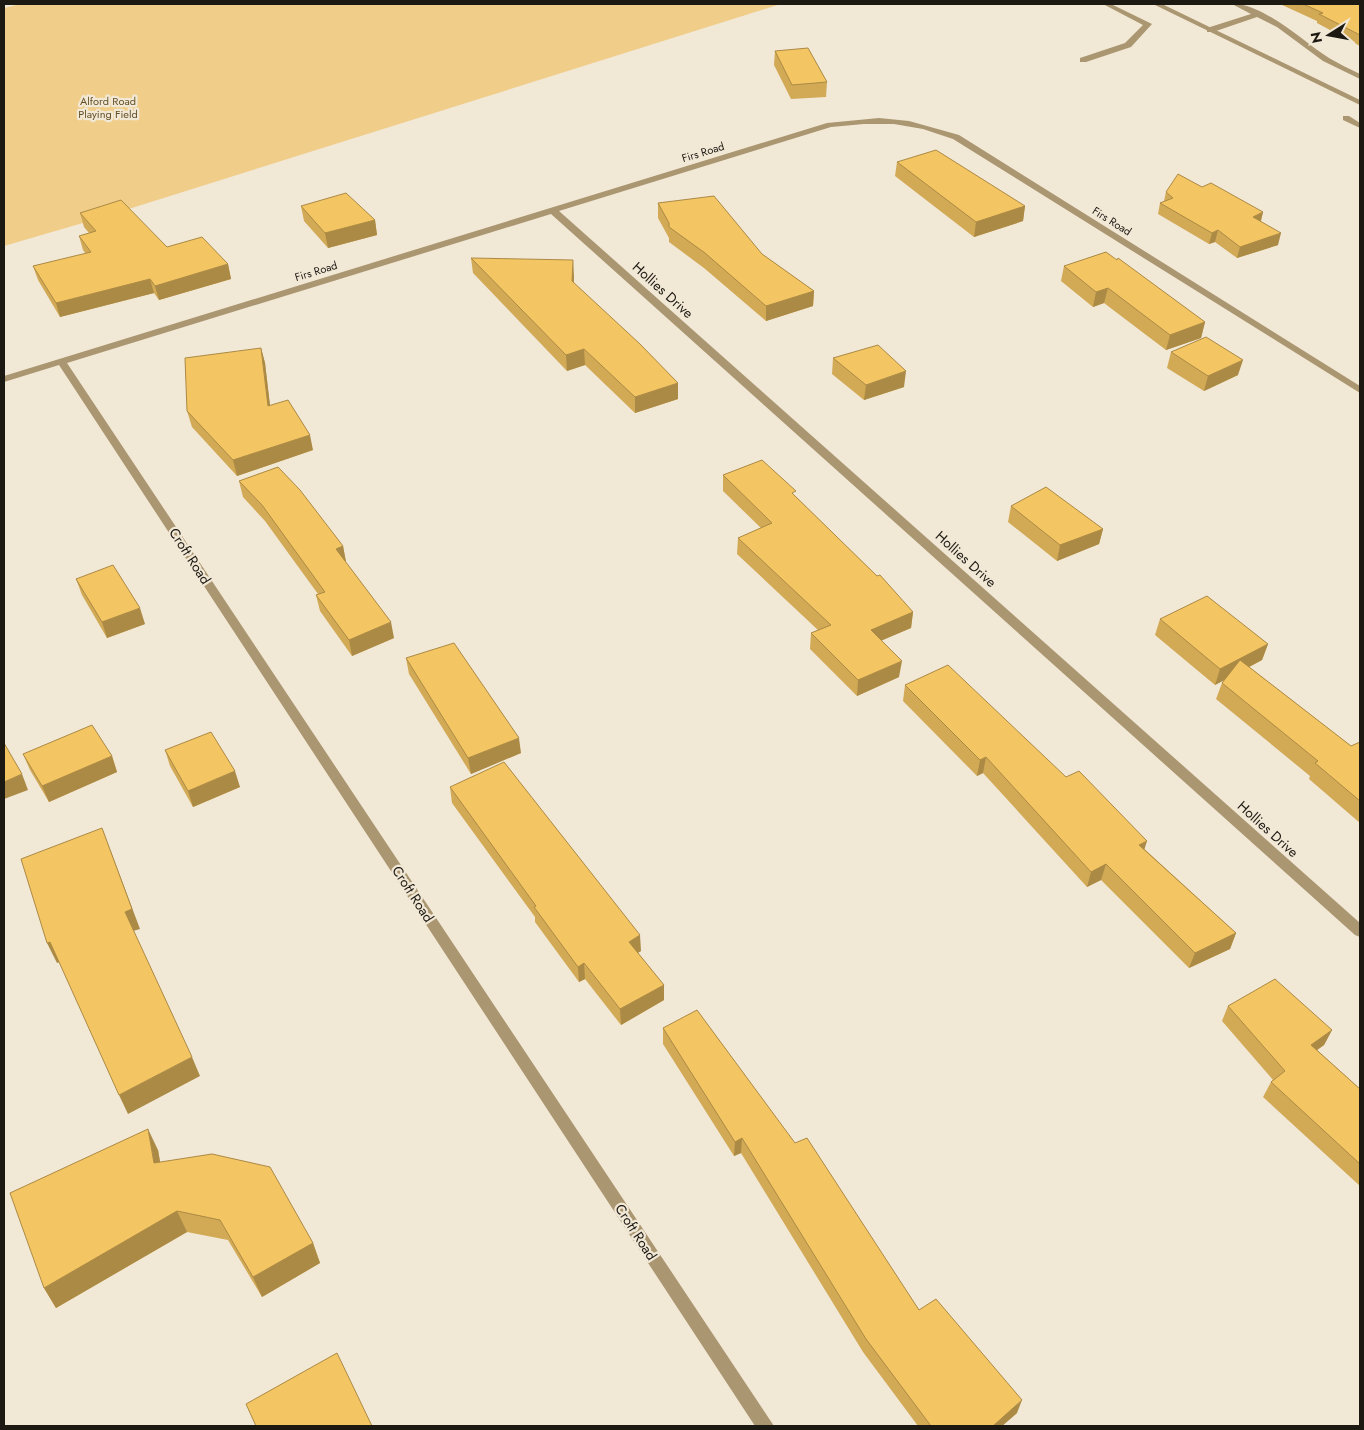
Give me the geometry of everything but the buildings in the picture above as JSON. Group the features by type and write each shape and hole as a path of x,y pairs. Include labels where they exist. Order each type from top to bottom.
{"street":[{"path":"1083,60 1128,45 1148,24 1106,4"},
{"path":"1157,4 1360,103"},
{"path":"1236,4 1280,25 1326,59 1360,77"},
{"path":"1210,30 1257,14"},
{"path":"1346,118 1360,126"},
{"name":"Firs Road","path":"4,379 830,125 857,120 879,120 912,123 956,138 1360,390"},
{"name":"Hollies Drive","path":"552,210 1360,931"},
{"name":"Croft Road","path":"61,361 765,1426"}],"green space":[{"name":"Alford Road Playing Field","path":"21,4 781,4 100,218 4,246 4,8"}]}
